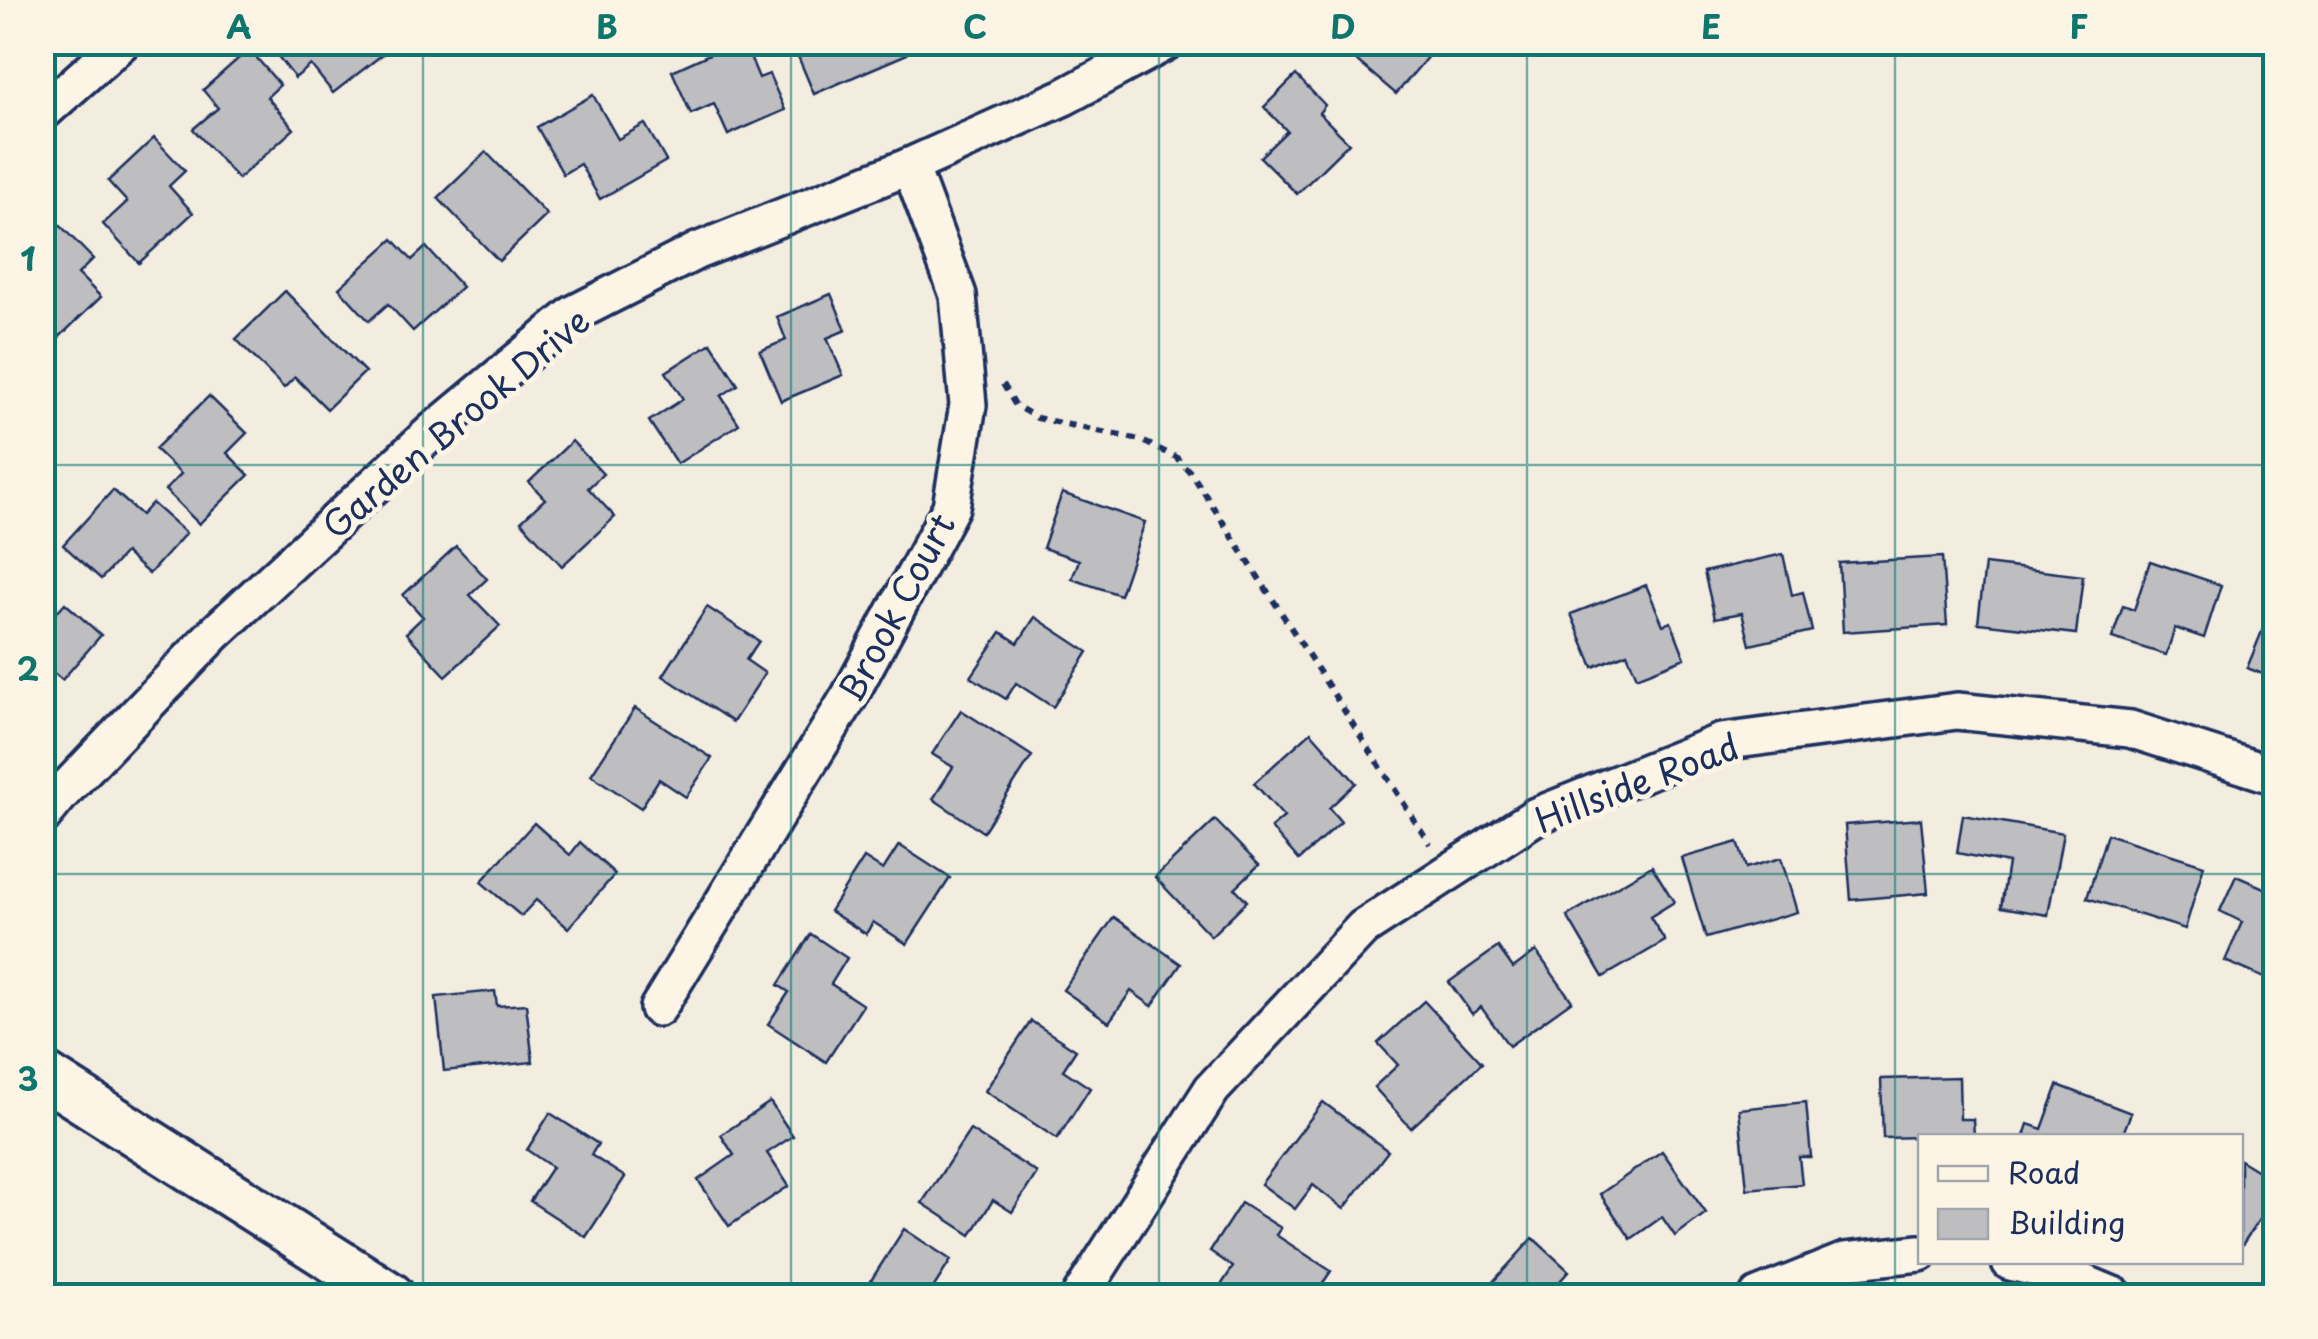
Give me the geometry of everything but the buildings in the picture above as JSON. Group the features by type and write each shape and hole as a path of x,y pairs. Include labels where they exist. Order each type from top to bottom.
{"street":[{"path":"42,113 122,42"},
{"name":"Garden Brook Drive","path":"42,817 214,633 432,432 575,312 697,251 910,166 1064,97 1166,42"},
{"name":"Brook Court","path":"658,1008 849,697 950,507 968,405 958,295 910,166"},
{"name":"Hillside Road","path":"1080,1296 1212,1089 1363,928 1536,816 1720,742 1956,711 2130,729 2276,776"},
{"path":"42,1074 390,1296"},
{"path":"1758,1296 1845,1261 1918,1253"},
{"path":"2019,1264 2062,1274 2116,1296"}],"path":[{"path":"998,372 1016,406 1037,418 1140,440 1176,457 1192,474 1448,874"}]}
